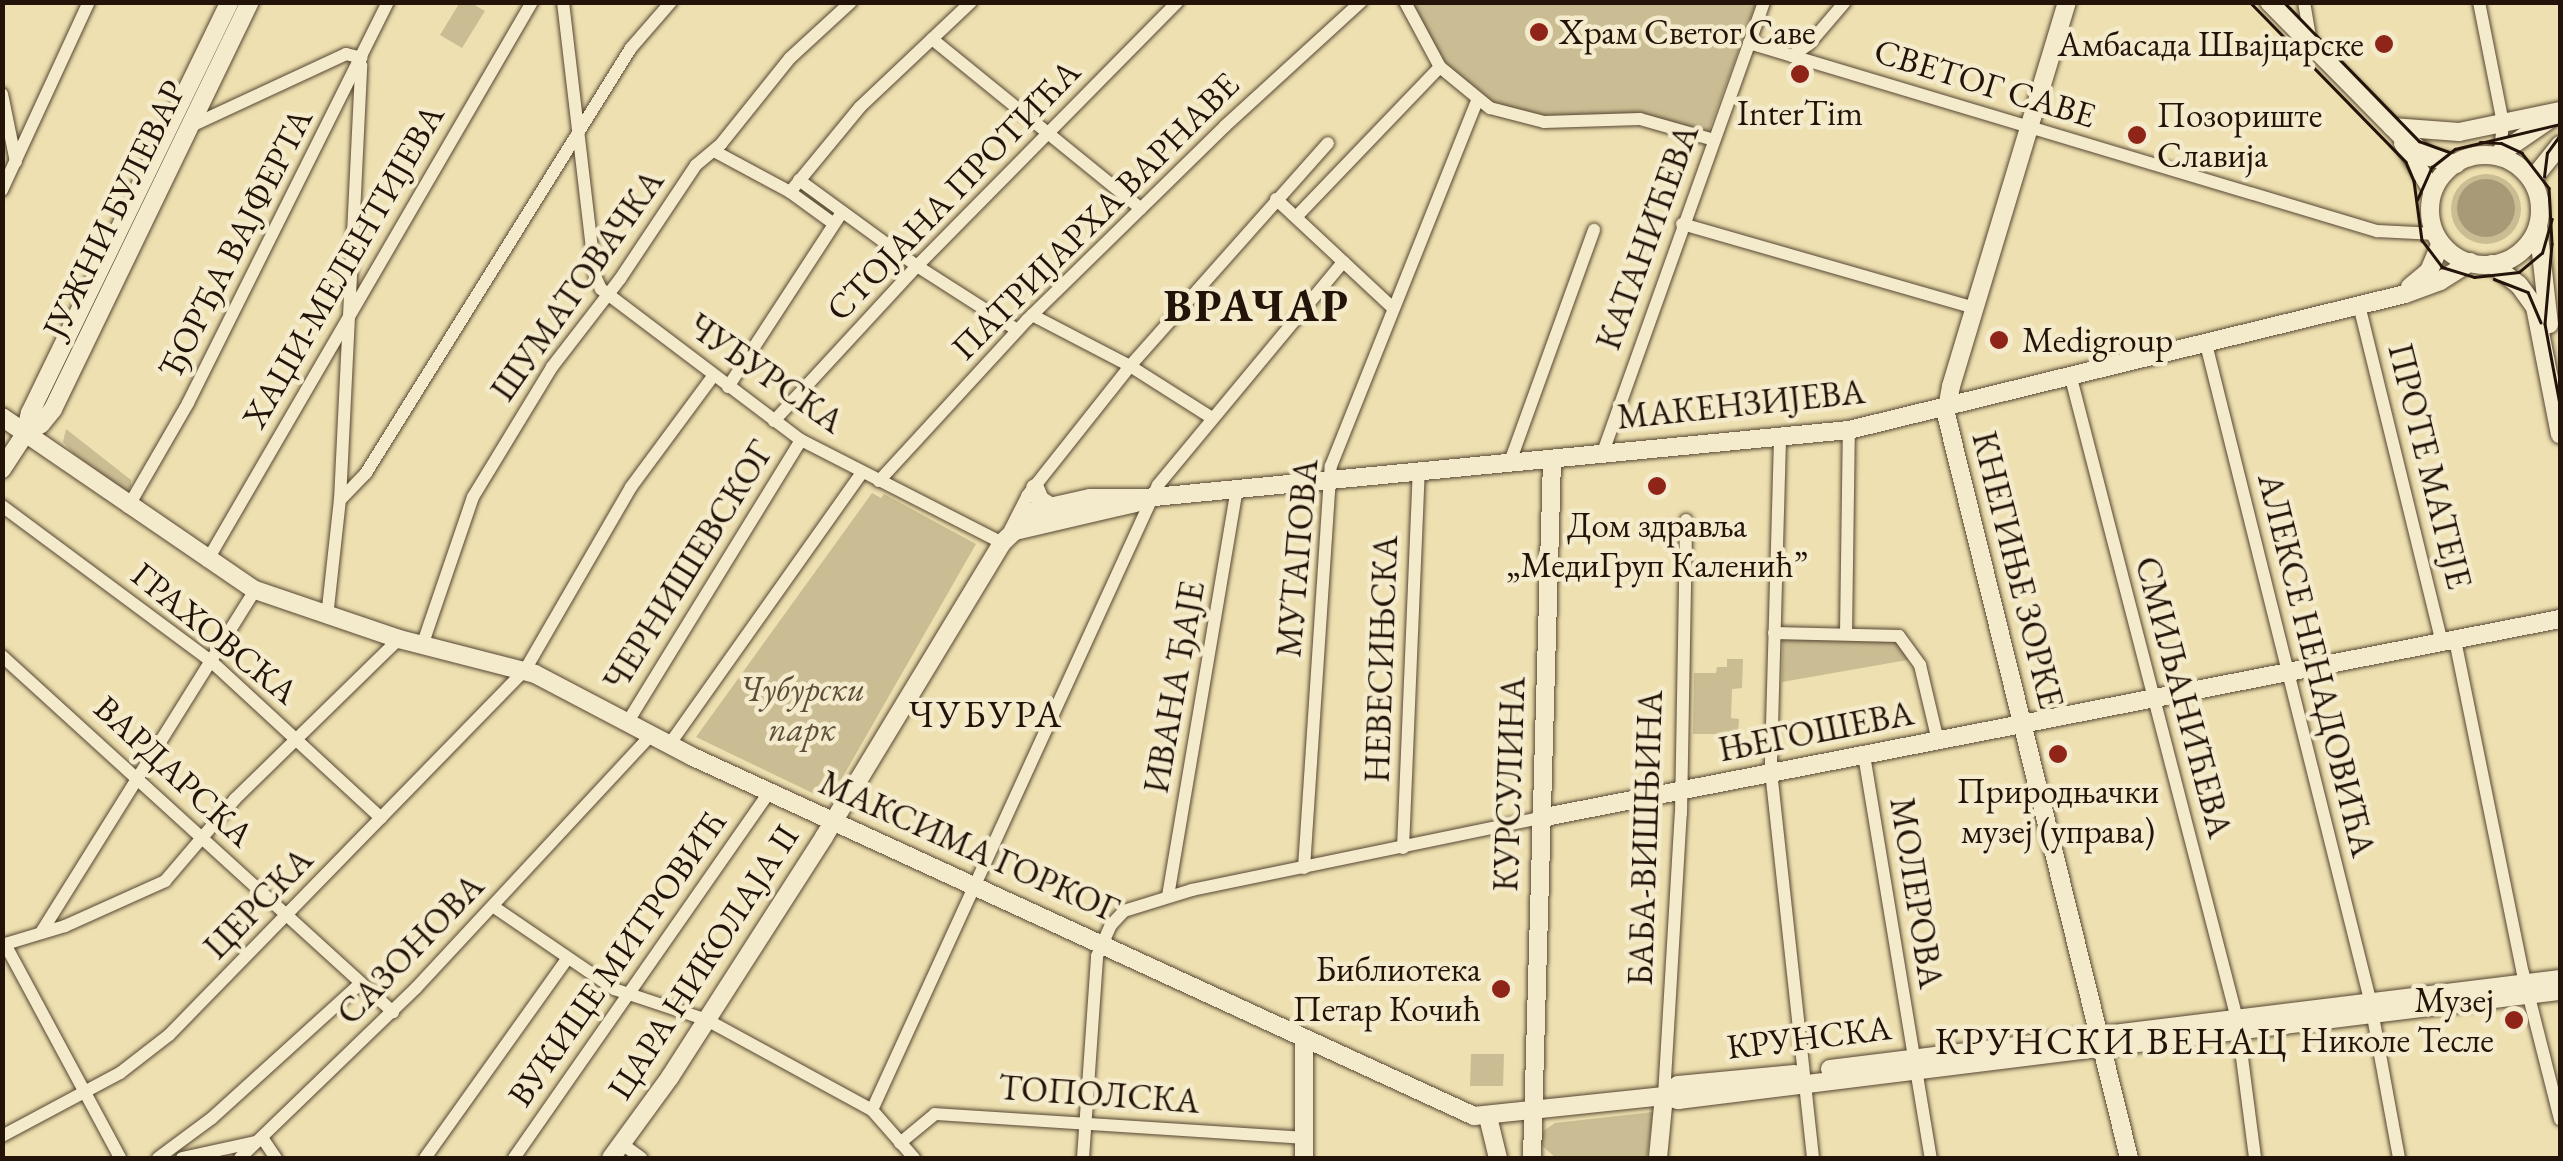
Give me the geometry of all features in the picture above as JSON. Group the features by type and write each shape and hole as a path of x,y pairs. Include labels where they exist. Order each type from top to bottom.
{"main road":[{"name":"ЈУЖНИ БУЛЕВАР","path":"25,434 30,413 230,2"},
{"name":"ЈУЖНИ БУЛЕВАР","path":"2,469 25,434 50,414 250,2"},
{"name":"КНЕГИЊЕ ЗОРКЕ","path":"2066,2 1946,408 2129,1158"},
{"path":"2269,2 2397,132 2431,157 2456,164"},
{"path":"2397,132 2437,133 2560,112"},
{"path":"2555,284 2498,263 2470,262 2438,238 2430,213 2433,192 2456,164 2472,156 2498,154 2528,130 2560,112"},
{"path":"2397,132 2433,192"},
{"path":"2532,180 2560,145"},
{"path":"2498,154 2520,167 2532,180 2540,202 2538,226 2543,257 2555,284 2548,318 2560,383"},
{"path":"2498,263 2524,249 2538,226"},
{"name":"МАКЕНЗИЈЕВА","path":"2392,296 2424,277 2438,238"},
{"name":"МАКЕНЗИЈЕВА","path":"1005,538 1032,512 1090,498 1148,497 1603,452 1780,440 1849,430 2359,305 2440,281 2470,262"},
{"path":"2498,263 2535,307 2560,435"},
{"path":"2548,318 2560,302"},
{"name":"МАКСИМА ГОРКОГ","path":"2,418 207,561 255,590 399,640 525,670 770,792 1474,1116 1488,1117"},
{"name":"КУРСУЛИНА","path":"1532,1158 1552,459"},
{"path":"1035,488 1040,500 1050,506"},
{"name":"МАКЕНЗИЈЕВА","path":"1005,538 1148,497"},
{"name":"ЦАРА НИКОЛАЈА II","path":"616,1151 707,1020 834,821 1005,538"},
{"name":"ЊЕГОШЕВА","path":"1540,818 2560,619"},
{"name":"КРУНСКА","path":"2527,989 2560,978"},
{"name":"КРУНСКА","path":"1488,1117 1664,1096 1678,1085 1803,1079 2371,1007 2527,989 2560,991"},
{"path":"1304,1038 1304,1158"},
{"name":"БАБА-ВИШЊИНА","path":"1658,1158 1664,1096"},
{"path":"1488,1117 1498,1158"}],"street":[{"path":"2,190 9,159 89,2"},
{"name":"ЂОРЂА ВАЈФЕРТА","path":"128,507 388,2"},
{"name":"ХАЏИ-МЕЛЕНТИЈЕВА","path":"207,561 532,2"},
{"path":"563,2 595,276 608,296"},
{"path":"340,500 366,473 576,130 631,48 671,2"},
{"name":"ШУМАТОВАЧКА","path":"422,646 472,497 552,367 608,296 696,165 714,151 790,58 850,2"},
{"path":"795,186 860,108 970,2"},
{"name":"СТОЈАНА ПРОТИЋА","path":"774,421 917,266 1177,2"},
{"name":"ПАТРИЈАРХА ВАРНАВЕ","path":"878,480 1032,315 1361,2"},
{"path":"1405,2 1440,67 1477,101 1526,120 1640,119 1714,140"},
{"name":"КАТАНИЋЕВА","path":"1603,452 1764,2"},
{"path":"1792,56 1809,44 1845,2"},
{"path":"2304,2 2312,46"},
{"path":"2479,2 2503,123 2498,154"},
{"path":"932,39 1050,131 1141,210"},
{"name":"СВЕТОГ САВЕ","path":"1749,43 2377,231 2438,238"},
{"path":"1809,44 1818,64"},
{"path":"191,126 346,54 362,58 340,500 327,617"},
{"path":"1296,217 1440,67"},
{"path":"2,94 9,159"},
{"name":"МУТАПОВА","path":"1304,868 1330,479 1336,445 1477,101"},
{"path":"1005,538 1035,488 1130,366 1328,142"},
{"path":"714,151 795,186 838,218 1018,330"},
{"path":"1276,199 1393,308"},
{"path":"728,387 838,218"},
{"path":"1682,224 1974,308"},
{"path":"1510,462 1594,230"},
{"path":"872,1110 1148,497 1344,262"},
{"name":"ЧУБУРСКА","path":"608,296 801,440 1005,538"},
{"name":"ПРОТЕ МАТЕЈЕ","path":"2359,305 2449,641 2560,1119"},
{"path":"1032,315 1130,366 1212,418"},
{"name":"АЛЕКСЕ НЕНАДОВИЋА","path":"2206,344 2371,1007 2399,1158"},
{"name":"ЦЕРСКА","path":"2,1136 87,1092 169,1035 525,670 631,487 714,376"},
{"name":"СМИЉАНИЋЕВА","path":"2070,378 2239,1025 2255,1158"},
{"path":"1846,634 1849,430"},
{"name":"ЧЕРНИШЕВСКОГ","path":"626,723 801,440"},
{"path":"1780,440 1772,771 1813,1158"},
{"name":"НЕВЕСИЊСКА","path":"1402,848 1419,471"},
{"path":"670,745 862,472"},
{"name":"ИВАНА ЂАЈЕ","path":"1168,896 1236,488"},
{"name":"ГРАХОВСКА","path":"2,506 212,662 381,818"},
{"name":"БАБА-ВИШЊИНА","path":"1664,1096 1682,790 1686,520"},
{"path":"42,932 255,590"},
{"path":"1774,633 1893,634 1910,646 1920,665 1938,742"},
{"path":"120,1158 4,945 156,887 205,838 235,799 399,640"},
{"name":"ВАРДАРСКА","path":"2,656 393,1012"},
{"name":"САЗОНОВА","path":"240,1158 393,1012 651,735"},
{"name":"МОЛЕРОВА","path":"1864,754 1932,1158"},
{"name":"ВУКИЦЕ МИТРОВИЋ","path":"514,1158 770,792"},
{"name":"ЊЕГОШЕВА","path":"1101,943 1124,911 1168,896 1540,818"},
{"path":"494,907 566,960 626,995 707,1020 872,1110 914,1158"},
{"path":"1083,1158 1101,943"},
{"path":"424,1158 566,960"},
{"path":"158,1158 212,1118 360,984"},
{"name":"ТОПОЛСКА","path":"900,1142 935,1114 1084,1120 1304,1138"},
{"path":"182,1158 262,1139 276,1158"},
{"path":"616,1151 641,1158"}],"green space":[{"path":"460,2 485,11 462,48 440,35"},
{"path":"1405,3 1756,3 1706,138 1654,122 1508,115 1452,80"},
{"path":"2486,174 2500,176 2511,184 2519,195 2519,223 2511,234 2500,242 2486,244 2472,242 2461,234 2453,223 2451,209 2453,195 2461,184 2472,176"},
{"path":"66,429 131,480 126,492 73,453 63,442"},
{"name":"Чубурски парк","path":"872,493 881,498 884,494 976,544 829,801 696,737"},
{"path":"1783,638 1893,639 1913,659 1782,682"},
{"path":"1727,659 1743,659 1742,688 1732,689 1731,718 1739,719 1738,734 1693,734 1694,673 1716,673 1717,667 1727,667"},
{"path":"1471,1054 1504,1054 1503,1086 1470,1086"},
{"path":"1653,1112 1647,1158 1556,1158 1540,1144 1543,1131 1555,1123"}],"shaded area":[{"path":"2486,179 2506,188 2515,208 2506,228 2486,237 2466,228 2457,208 2466,188"}],"tram line":[{"path":"2250,2 2406,162 2414,181 2422,240 2442,267 2474,277 2519,272 2542,253 2552,219"},
{"path":"2284,2 2419,141 2449,152"},
{"path":"2417,200 2432,167 2455,149 2560,124"},
{"path":"2544,177 2547,153 2560,135"},
{"path":"2480,142 2501,143 2522,153 2549,188 2552,244 2545,324 2560,404"},
{"path":"2494,279 2528,292 2541,322"}],"place":[{"name":"Храм Светог Саве","path":"1539,32"},
{"name":"Амбасада Швајцарске","path":"2384,44"},
{"name":"InterTim","path":"1800,74"},
{"name":"Позориште Славија","path":"2137,135"},
{"name":"Medigroup","path":"1999,340"},
{"name":"Дом здравља „МедиГруп Каленић”","path":"1657,486"},
{"name":"Природњачки музеј (управа)","path":"2058,754"},
{"name":"Библиотека Петар Кочић","path":"1501,989"},
{"name":"Музеј Николе Тесле","path":"2514,1020"}],"district":[{"name":"ВРАЧАР","path":"1257,306"},
{"name":"ЧУБУРА","path":"986,714"},
{"name":"КРУНСКИ ВЕНАЦ","path":"2112,1041"}]}
